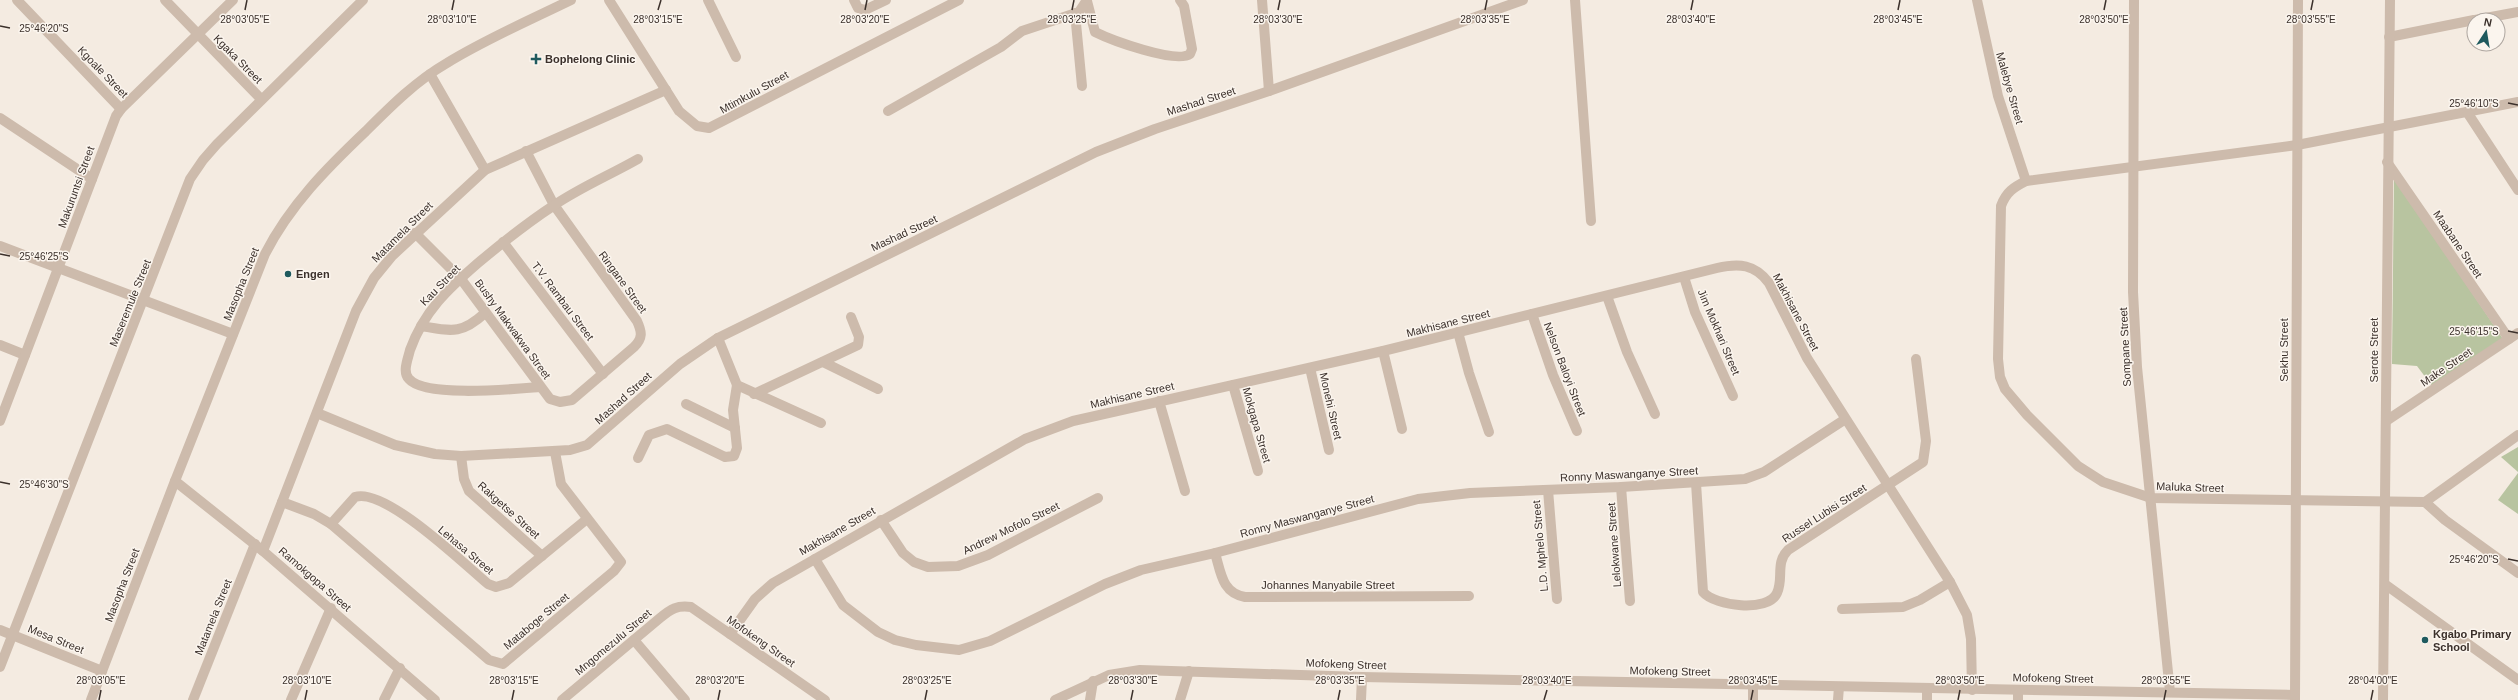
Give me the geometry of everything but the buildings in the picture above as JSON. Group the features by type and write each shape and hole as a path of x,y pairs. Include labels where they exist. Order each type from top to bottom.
{"street":[{"name":"Kgoale Street","path":"17,0 121,109"},
{"name":"Kgaka Street","path":"165,0 261,99"},
{"name":"Makuruntsi Street","path":"0,421 92,179 121,109 233,0"},
{"name":"Maseremule Street","path":"0,667 84,447 145,300 190,179 202,160 261,99 363,0"},
{"name":"Masopha Street","path":"91,700 175,481 265,254 289,213 328,167 403,94 430,74 470,50 571,0"},
{"name":"Mtimkulu Street","path":"610,0 666,90 689,122 703,128 716,126 798,81 959,0"},
{"path":"708,0 736,57"},
{"path":"854,0 858,8 865,10 886,0"},
{"path":"1087,0 1095,32 1148,51 1181,57 1190,54 1192,49 1184,6 1180,0"},
{"path":"888,111 1001,47 1022,31 1075,13 1083,8 1087,0"},
{"path":"1262,0 1269,91"},
{"name":"Mashad Street","path":"317,413 395,445 436,454 461,456 555,452 587,445 680,364 718,338 1096,152 1155,129 1269,91 1523,0"},
{"path":"1575,0 1591,221"},
{"name":"Malebye Street","path":"1977,0 1996,88 2026,181"},
{"name":"Sompane Street","path":"2134,0 2134,292 2137,367 2170,692"},
{"name":"Sekhu Street","path":"2295,698 2298,0"},
{"name":"Serote Street","path":"2384,700 2386,585 2387,128 2390,0"},
{"path":"2506,14 2518,12"},
{"path":"1075,13 1082,86"},
{"path":"2389,37 2466,22"},
{"path":"430,74 485,170"},
{"name":"Matamela Street","path":"263,551 366,291 392,256 415,233 485,170 666,90"},
{"path":"2026,181 2297,145 2518,102"},
{"path":"2467,112 2518,190"},
{"path":"0,118 92,179"},
{"name":"Ringane Street","path":"526,151 554,205 641,330 641,339 638,344 572,400 560,402"},
{"name":"Kau Street","path":"540,387 454,390 426,388 409,380 406,369 420,326 433,306 460,279 504,242 554,205 638,159"},
{"name":"Maabane Street","path":"2387,162 2509,339"},
{"name":"Maluka Street","path":"2026,181 2005,196 2000,220 1998,359 2002,384 2026,415 2084,472 2103,482 2151,498 2236,501 2297,500 2385,503 2425,502"},
{"name":"Bushy Makwakwa Street","path":"415,233 460,279 550,399 560,402"},
{"name":"T.V. Rambau Street","path":"504,242 603,374"},
{"path":"0,246 233,334"},
{"name":"Makhisane Street","path":"730,634 764,590 881,520 1040,432 1073,421 1383,351 1684,277 1736,265 1745,265 1761,273 1774,290 1796,338 1844,420 1950,582 1970,623 1972,690"},
{"name":"Jim Mokhari Street","path":"1684,277 1695,312 1733,396"},
{"path":"1607,296 1626,352 1654,414"},
{"path":"420,326 441,331 457,331 468,326 485,313"},
{"name":"Nelson Baloyi Street","path":"1532,314 1553,375 1577,431"},
{"path":"754,394 823,362 860,342 851,316"},
{"path":"1458,332 1469,373 1489,432"},
{"name":"Make Street","path":"2386,422 2518,333"},
{"path":"638,458 649,435 667,428 713,452 732,458 737,448 733,410 737,385 718,338"},
{"path":"0,345 25,355"},
{"path":"1383,351 1402,429"},
{"name":"Russel Lubisi Street","path":"1696,483 1703,592 1719,601 1744,605 1766,602 1777,595 1781,560 1788,550 1923,462 1926,441 1916,359"},
{"path":"823,362 878,389"},
{"name":"Monehi Street","path":"1310,368 1329,450"},
{"path":"737,385 821,423"},
{"name":"Mokgapa Street","path":"1233,385 1258,471"},
{"path":"1159,401 1185,491"},
{"path":"686,404 735,428"},
{"name":"Ronny Maswanganye Street","path":"815,559 843,605 878,632 895,640 916,645 959,650 990,641 1122,577 1435,496 1696,483 1754,476 1844,420"},
{"path":"2518,435 2425,502 2445,520 2518,573"},
{"name":"Mataboge Street","path":"282,502 314,514 331,524 489,660 498,664 507,662 517,654 620,565 620,559 587,519 561,484 555,452"},
{"name":"Rakgetse Street","path":"461,456 464,479 469,491 542,556"},
{"name":"Ramokgopa Street","path":"175,481 255,544 331,608 400,668 434,700"},
{"name":"Lelokwane Street","path":"1621,487 1630,601"},
{"name":"L.D. Mphelo Street","path":"1548,490 1556,599"},
{"name":"Lehasa Street","path":"331,524 356,497 376,498 397,509 488,584 496,587 509,583 587,519"},
{"name":"Andrew Mofolo Street","path":"881,520 903,553 914,562 928,567 958,566 988,555 1098,498"},
{"name":"Matamela Street","path":"193,700 255,544"},
{"name":"Johannes Manyabile Street","path":"1215,553 1226,586 1230,592 1241,596 1469,596"},
{"path":"1842,609 1903,607 1920,600 1950,582"},
{"path":"2386,585 2518,680"},
{"name":"Mofokeng Street","path":"681,606 691,607 730,634 812,696 824,700"},
{"name":"Mngomezulu Street","path":"568,698 673,608 681,606"},
{"path":"291,700 331,608"},
{"name":"Mesa Street","path":"0,630 102,671"},
{"path":"634,640 685,700"},
{"path":"384,700 400,668"},
{"name":"Mofokeng Street","path":"1055,700 1093,681 1123,671 1189,671 1362,677 1839,686 1927,695 1972,690 2018,695 2104,695 2170,692 2192,696 2295,698"},
{"path":"1180,700 1189,671"},
{"path":"1361,700 1362,677"},
{"path":"1090,700 1093,681"},
{"path":"1753,700 1754,685"},
{"path":"1838,700 1839,686"}],"green space":[{"path":"2394,177 2503,339 2432,386 2417,366 2392,364"},
{"path":"2518,447 2518,472 2501,457"},
{"path":"2518,473 2518,514 2498,500"}],"place":[{"name":"Bophelong Clinic","path":"536,59"},
{"name":"Engen","path":"288,274"},
{"name":"Kgabo Primary School","path":"2425,640"}]}
